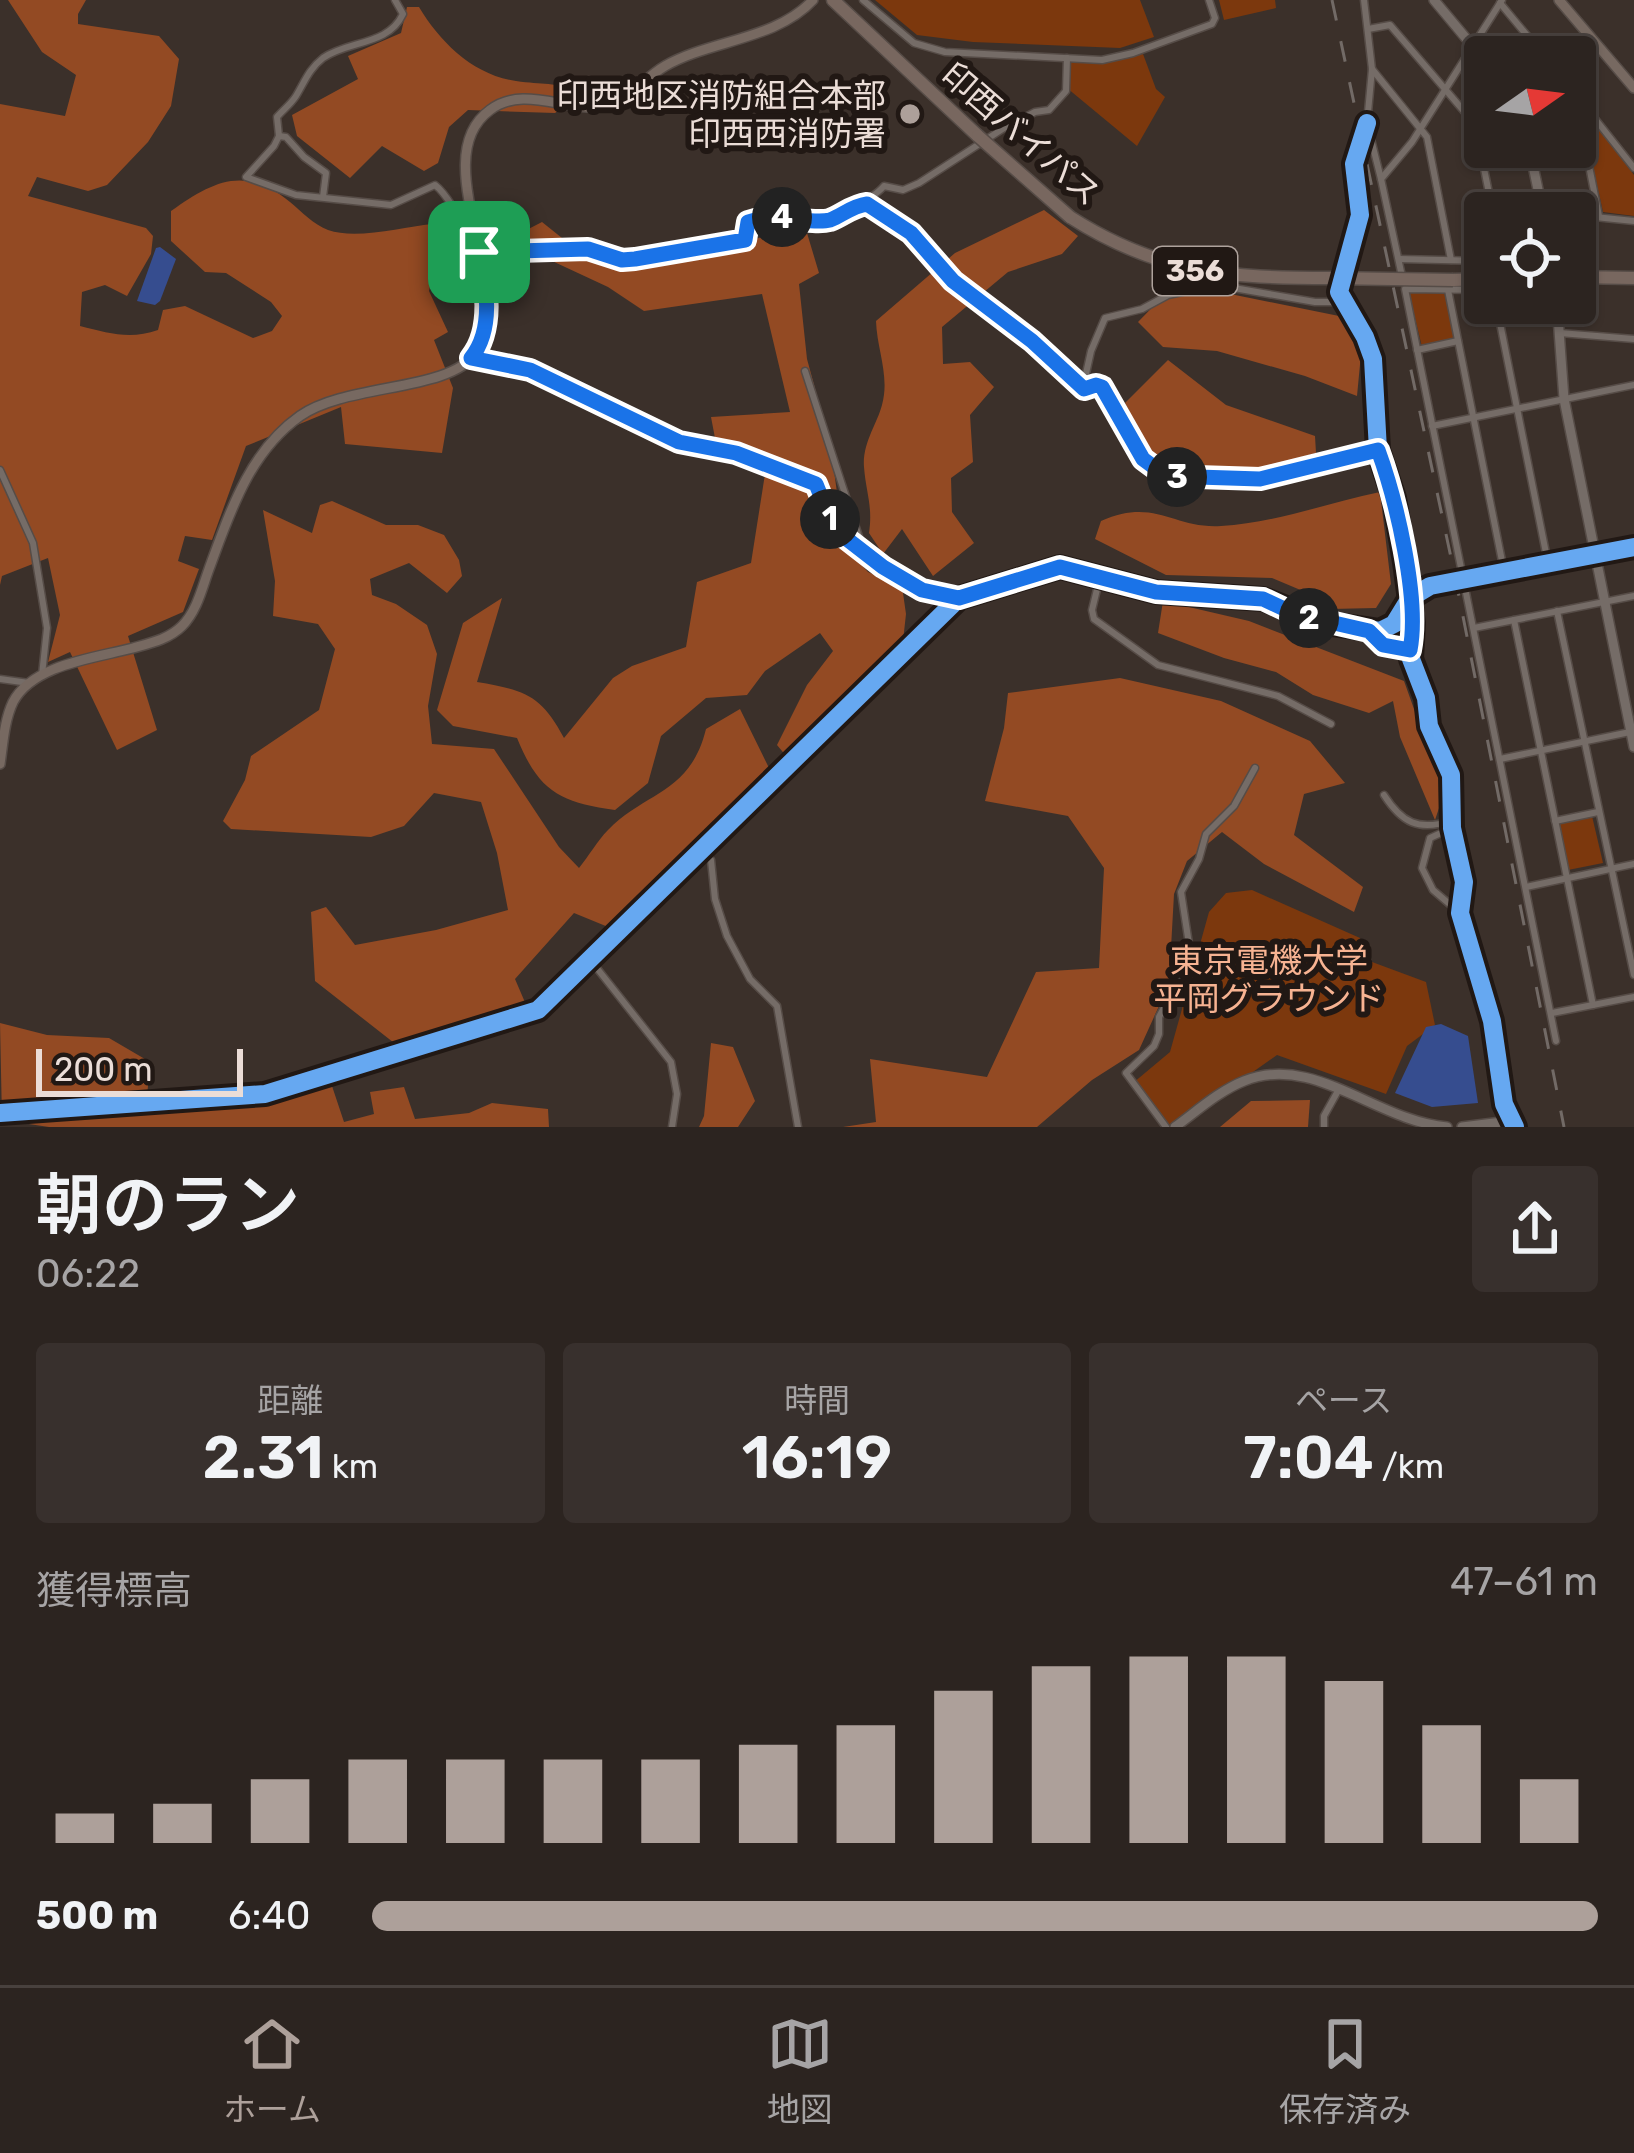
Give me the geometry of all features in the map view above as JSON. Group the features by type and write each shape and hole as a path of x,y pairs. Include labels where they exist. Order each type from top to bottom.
{"highway":[{"name":"印西バイパス","path":"832,0 1070,218 1145,257 1227,281 1331,278 1464,283"},
{"path":"1596,277 1634,278"}],"main road":[{"path":"0,764 12,705 29,683 163,639 180,628 193,611 246,477 274,437 304,413 359,392 454,372 471,358 480,345 486,283 474,229 468,144 477,122 495,106 517,99 611,105 669,64 775,25 812,0"},
{"path":"1559,0 1634,88"}],"street":[{"path":"395,0 403,14 397,25 374,40 337,50 306,75 277,117 279,136 246,177 296,195 391,205 435,185 448,194 464,225 474,229"},
{"path":"863,0 897,31 930,50 1067,58 1124,56 1210,25 1215,18 1209,0"},
{"path":"1364,0 1372,69 1367,123 1354,164 1360,215 1339,292 1373,359 1378,450 1394,498 1413,622 1410,650 1429,726 1451,775 1451,825 1463,865 1460,913 1492,1021 1512,1124 1462,1127"},
{"path":"1434,0 1464,36"},
{"path":"1478,36 1500,1 1528,36"},
{"path":"1368,29 1390,25 1474,124 1488,192"},
{"path":"479,252 588,249 622,260 635,259 745,240 748,222 759,218 828,221 847,208 867,204 884,186 903,190 919,183 1004,128 1049,110 1066,91 1067,58"},
{"path":"1381,179 1464,60"},
{"path":"1372,69 1426,137 1451,260"},
{"path":"1596,121 1634,168"},
{"path":"1367,123 1405,289 1556,1041"},
{"path":"279,136 326,173 323,198"},
{"path":"1589,168 1599,216"},
{"path":"867,204 911,233 953,281 1032,341 1082,388 1102,387 1143,459 1166,476 1260,479 1378,450"},
{"path":"1596,216 1634,221"},
{"path":"1399,260 1464,260"},
{"path":"1082,388 1105,318 1142,309 1168,295 1227,281 1315,302 1344,302"},
{"path":"1450,285 1504,571"},
{"path":"1405,289 1464,287"},
{"path":"1500,324 1548,563"},
{"path":"1559,324 1564,399 1634,747"},
{"path":"1560,333 1634,339"},
{"path":"1417,350 1458,341"},
{"path":"471,358 530,370 679,442 736,453 816,484 834,529 922,590 959,598"},
{"path":"806,371 862,549"},
{"path":"1432,426 1634,385"},
{"path":"0,470 33,543 47,628 42,675"},
{"path":"0,1113 274,1092 538,1010 959,598 1060,567 1156,592 1263,599 1295,614 1380,631 1394,623 1409,598 1430,586 1634,547"},
{"path":"1100,577 1094,619 1149,661 1278,696 1331,724"},
{"path":"1474,628 1634,596"},
{"path":"1558,611 1634,975"},
{"path":"1514,620 1593,1005"},
{"path":"1369,631 1383,645 1410,650"},
{"path":"0,679 29,683"},
{"path":"1500,759 1633,732"},
{"path":"1256,768 1234,806 1206,833 1199,859 1181,892 1190,944 1181,976 1159,1017 1154,1046 1126,1073 1170,1127 1256,1077 1296,1074 1340,1089 1388,1114 1447,1127"},
{"path":"1384,794 1396,813 1413,825 1451,825"},
{"path":"1556,821 1598,812"},
{"path":"1451,825 1430,838 1421,868 1433,890 1460,913"},
{"path":"702,852 711,860 715,899 727,936 750,979 777,1006 798,1127"},
{"path":"1525,887 1634,864"},
{"path":"592,962 671,1062 677,1094 672,1127"},
{"path":"1552,1013 1634,997"},
{"path":"1324,1127 1324,1116 1340,1089"}],"green space":[{"path":"875,0 1140,0 1154,37 1120,48 917,35"},
{"path":"1219,0 1275,0 1276,8 1224,20"},
{"path":"1143,54 1156,89 1165,97 1137,146 1067,88 1071,62 1103,64"},
{"path":"1596,125 1634,175 1634,216 1603,212 1593,168"},
{"path":"1444,292 1455,338 1422,347 1409,293"},
{"path":"1592,816 1603,863 1568,870 1558,822"},
{"name":"東京電機大学 平岡グラウンド","path":"1252,890 1360,938 1364,959 1426,982 1435,1025 1407,1046 1386,1094 1277,1055 1175,1127 1166,1127 1133,1083 1170,1052 1209,912 1226,893"}],"shaded area":[{"path":"8,0 86,0 78,24 159,36 179,59 171,106 148,142 107,185 88,191 37,177 28,196 146,228 153,236 151,254 127,296 105,285 82,292 80,326 138,335 158,330 163,310 185,306 253,338 272,331 282,316 271,302 226,273 205,272 171,241 171,211 229,181 258,183 273,190 317,225 339,233 432,224 441,230 429,291 448,332 434,340 453,388 442,453 345,444 341,407 246,446 212,540 185,536 178,561 199,569 183,612 128,636 157,730 117,750 70,652 48,662 60,615 48,558 2,576 0,585 0,104 65,116 76,75 42,52"},
{"path":"407,7 419,7 448,44 486,72 581,93 555,113 468,110 449,127 438,163 424,171 382,146 350,178 297,136 292,115 358,79 348,56 401,33"},
{"path":"1044,210 1078,236 1062,254 1008,272 942,327 943,364 970,362 994,387 970,415 973,462 951,478 952,512 974,543 933,576 902,529 883,554 869,533 864,459 885,384 876,321 955,253"},
{"path":"542,222 582,254 622,266 678,261 783,231 807,233 819,273 799,284 807,359 831,447 840,516 856,559 868,572 902,586 906,614 903,641 787,757 777,745 807,685 833,651 820,633 765,671 747,695 706,698 661,736 648,783 615,810 580,803 554,791 534,771 517,738 453,726 437,710 463,623 502,598 477,682 530,696 564,738 613,678 632,666 686,647 697,582 751,563 768,455 715,438 711,417 790,412 762,294 644,311 608,287 507,240"},
{"path":"1176,283 1339,316 1361,354 1357,396 1217,351 1163,347 1138,322"},
{"path":"1168,360 1226,405 1315,436 1316,453 1247,472 1157,466 1125,403"},
{"path":"1380,492 1391,584 1376,608 1330,609 1310,594 1272,578 1166,575 1095,539 1101,521 1120,514 1150,513 1221,526 1281,517"},
{"path":"332,501 386,525 418,525 444,535 459,560 462,576 447,593 409,563 370,579 372,595 427,625 437,654 428,706 432,744 494,749 559,847 579,868 622,817 689,767 706,729 740,709 770,770 742,805 613,929 574,913 515,979 527,1007 398,1046 315,981 311,912 326,907 355,945 508,910 481,802 434,793 404,826 371,837 231,829 223,821 245,780 251,756 319,710 335,649 318,624 273,616 275,581 263,510 312,533 320,505"},
{"path":"1163,601 1249,621 1404,681 1444,793 1435,820 1400,737 1393,701 1369,713 1313,695 1276,672 1158,633"},
{"path":"1120,678 1221,701 1310,741 1345,783 1304,794 1294,835 1363,887 1354,912 1264,864 1222,832 1187,861 1174,894 1169,984 1139,1050 1092,1080 1037,1127 843,1127 876,1122 870,1059 987,1077 1036,972 1099,968 1104,868 1068,816 985,801 1008,693"},
{"path":"0,1023 47,1035 109,1038 150,1062 146,1109 258,1103 331,1083 344,1122 374,1114 370,1092 404,1087 415,1119 469,1113 492,1103 548,1109 549,1127 49,1127 2,1120"},
{"path":"711,1043 733,1047 755,1101 738,1127 699,1127"},
{"path":"1310,1100 1308,1127 1220,1127 1251,1101"}],"water":[{"path":"156,248 176,259 160,301 155,305 137,301"},
{"path":"1441,1024 1468,1036 1478,1103 1432,1107 1395,1093 1426,1027"}],"railway":[{"path":"1332,0 1456,581 1564,1127"}],"cycle path":[{"path":"1367,123 1354,164 1360,215 1339,292 1373,359 1378,450 1394,498 1413,623 1411,659 1426,698 1429,726 1451,775 1452,828 1464,882 1460,913 1492,1021 1504,1104 1515,1127"},
{"path":"0,1113 265,1094 538,1010 959,598 1060,567 1156,592 1263,599 1325,623 1380,631 1394,624 1410,598 1430,586 1634,547"}],"place":[{"name":"印西地区消防組合本部 印西西消防署","path":"910,114"}],"route":[{"path":"867,204 911,233 953,281 1032,341 1075,382 1084,389 1102,387 1143,459 1166,476 1260,479 1378,450 1394,498 1405,562 1413,622 1410,650 1383,645 1369,631 1295,614 1263,599 1156,592 1060,567 959,598 922,590 834,529 816,484 736,453 679,442 530,370 471,358 480,345 485,318 486,283 479,252 588,249 622,260 635,259 745,240 748,222 759,218 828,221 847,208 867,204"}]}
